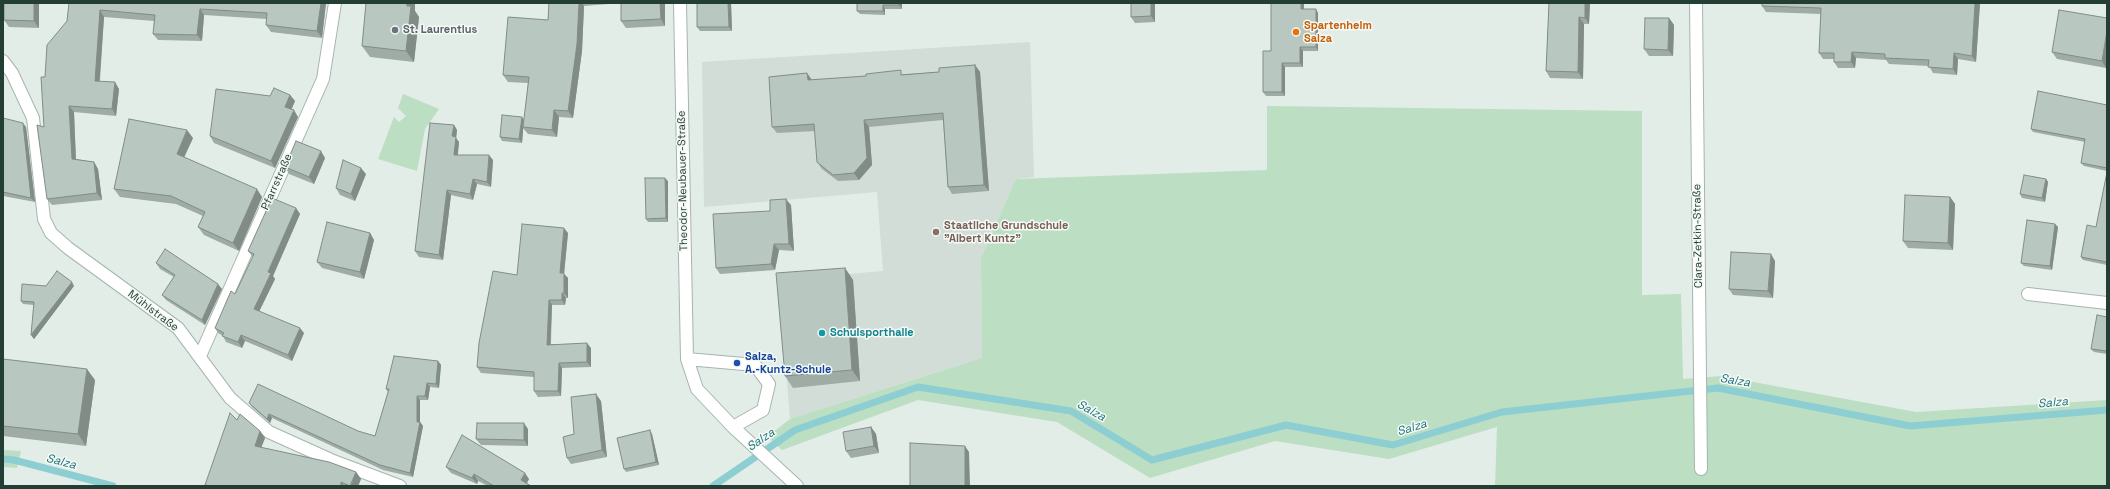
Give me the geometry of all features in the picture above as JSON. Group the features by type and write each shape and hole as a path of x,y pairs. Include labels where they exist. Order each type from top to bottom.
{"street":[{"name":"Pfarrstraße","path":"200,356 323,79 335,3"},
{"name":"Theodor-Neubauer-Straße","path":"680,3 687,359 698,389 733,427 769,462 797,486"},
{"name":"Clara-Zetkin-Straße","path":"1696,3 1698,277 1701,406 1700,469"},
{"name":"Mühlstraße","path":"3,61 12,73 33,118 44,219 51,233 68,248 178,328 230,398 269,432 331,460 400,486"},
{"path":"2028,294 2107,303"},
{"path":"687,359 755,365 769,384 763,410 733,427"}],"shaded area":[{"name":"Staatliche Grundschule \"Albert Kuntz\"","path":"1030,42 1034,177 1016,179 981,258 982,358 790,419 779,280 883,271 877,192 704,207 702,62"}],"green space":[{"path":"403,94 439,109 425,129 417,171 378,159 394,117 399,122 406,116 398,108"},
{"path":"1267,106 1642,111 1642,295 1681,294 1683,379 1721,376 1916,412 2107,400 2107,486 1495,486 1497,427 1389,459 1275,441 1150,478 1057,422 918,400 782,450 767,437 790,419 982,358 981,258 1016,179 1267,170"},
{"path":"3,450 21,451 17,468 3,467"}],"building":[{"path":"4,3 34,3 34,21 4,20"},
{"path":"69,3 321,3 317,31 266,25 267,13 200,9 197,35 153,34 155,15 100,10 95,81 115,82 112,109 69,106 72,159 94,162 97,193 47,199 37,125 44,127 41,77 45,77 47,45 67,21"},
{"name":"St. Laurentius","path":"366,3 407,3 407,6 411,6 406,51 362,46"},
{"path":"549,3 579,3 577,44 568,111 554,110 552,130 523,127 529,77 503,75 508,17 548,20"},
{"path":"621,3 660,3 661,19 621,21"},
{"path":"697,3 728,3 729,27 697,27"},
{"path":"857,3 899,3 899,5 883,5 883,11 857,11"},
{"path":"1131,3 1151,3 1151,16 1131,17"},
{"name":"Spartenheim Salza","path":"1271,3 1301,3 1301,9 1316,9 1316,47 1300,47 1300,63 1282,63 1282,92 1263,92 1263,51 1271,51"},
{"path":"1549,3 1585,3 1585,18 1579,17 1578,72 1546,71"},
{"path":"1762,3 1975,3 1972,56 1954,53 1953,69 1928,67 1929,60 1885,58 1885,54 1852,52 1851,62 1834,62 1834,53 1819,53 1821,8 1762,6"},
{"path":"2059,10 2107,18 2107,31 2102,61 2052,52"},
{"path":"1645,18 1669,18 1668,50 1644,49"},
{"name":"Staatliche Grundschule \"Albert Kuntz\"","path":"975,65 984,185 948,187 943,113 864,120 867,158 854,173 833,175 817,162 814,124 772,127 769,77 807,73 808,80 866,76 866,74 901,70 901,75 939,72 939,68"},
{"path":"274,88 290,95 285,107 294,110 271,161 210,136 216,89 270,96"},
{"path":"2038,91 2107,105 2107,168 2081,163 2085,139 2031,129"},
{"path":"502,115 522,117 519,139 500,137"},
{"path":"3,118 23,123 31,198 3,192"},
{"path":"129,119 187,130 177,154 257,189 233,243 198,227 205,212 171,196 114,189"},
{"path":"430,123 454,125 452,136 456,137 454,155 489,155 487,182 473,179 470,194 447,190 439,255 415,251"},
{"path":"296,141 321,151 309,177 285,167"},
{"path":"343,160 361,168 351,194 336,188"},
{"path":"2107,172 2107,262 2081,257 2087,225 2096,227"},
{"path":"2024,175 2046,179 2042,198 2020,194"},
{"path":"645,178 665,178 666,218 646,219"},
{"path":"1905,195 1950,197 1948,243 1903,241"},
{"path":"272,198 296,208 268,272 271,273 254,309 300,328 288,355 241,335 238,342 222,336 224,333 215,328 231,291 235,294 254,254 248,251"},
{"path":"786,199 789,244 774,244 771,264 716,268 713,214 770,211 770,200"},
{"path":"2027,220 2055,224 2050,266 2021,263"},
{"path":"327,222 370,233 360,272 317,262"},
{"path":"522,224 564,228 560,273 564,273 564,293 562,293 562,300 549,300 547,345 587,343 587,362 559,363 558,391 534,391 534,372 477,367 479,343 493,271 517,275"},
{"path":"165,249 218,284 202,320 162,295 175,275 156,263"},
{"path":"1731,252 1771,254 1768,291 1729,289"},
{"name":"Schulsporthalle","path":"845,268 852,370 785,376 776,273"},
{"path":"57,271 72,282 31,335 34,302 21,301 22,284 46,286"},
{"path":"2097,315 2107,317 2107,351 2091,349"},
{"path":"394,356 438,361 436,384 427,383 425,396 417,396 417,422 420,422 410,473 380,465 269,414 267,419 249,403 258,384 358,431 375,436 389,389 386,389"},
{"path":"3,359 87,369 78,434 3,426"},
{"path":"596,394 602,450 567,458 563,437 574,434 571,397"},
{"path":"230,413 237,420 240,414 260,431 255,446 329,462 356,472 350,486 341,482 341,486 205,485"},
{"path":"477,423 524,423 524,440 476,439"},
{"path":"871,427 874,446 846,451 843,432"},
{"path":"650,430 656,462 624,469 617,438"},
{"path":"462,435 525,473 521,480 531,486 494,486 474,474 472,478 446,467"},
{"path":"910,443 965,446 965,486 910,486"}],"waterway":[{"name":"Salza","path":"713,486 795,430 918,387 1071,411 1152,460 1286,425 1393,445 1502,412 1718,388 1910,426 2107,410"},
{"name":"Salza","path":"3,459 14,460 113,486"}],"place":[{"name":"St. Laurentius","path":"395,30"},
{"name":"Spartenheim Salza","path":"1296,32"},
{"name":"Staatliche Grundschule \"Albert Kuntz\"","path":"936,232"},
{"name":"Schulsporthalle","path":"822,333"},
{"name":"Salza, A.-Kuntz-Schule","path":"737,363"}]}
